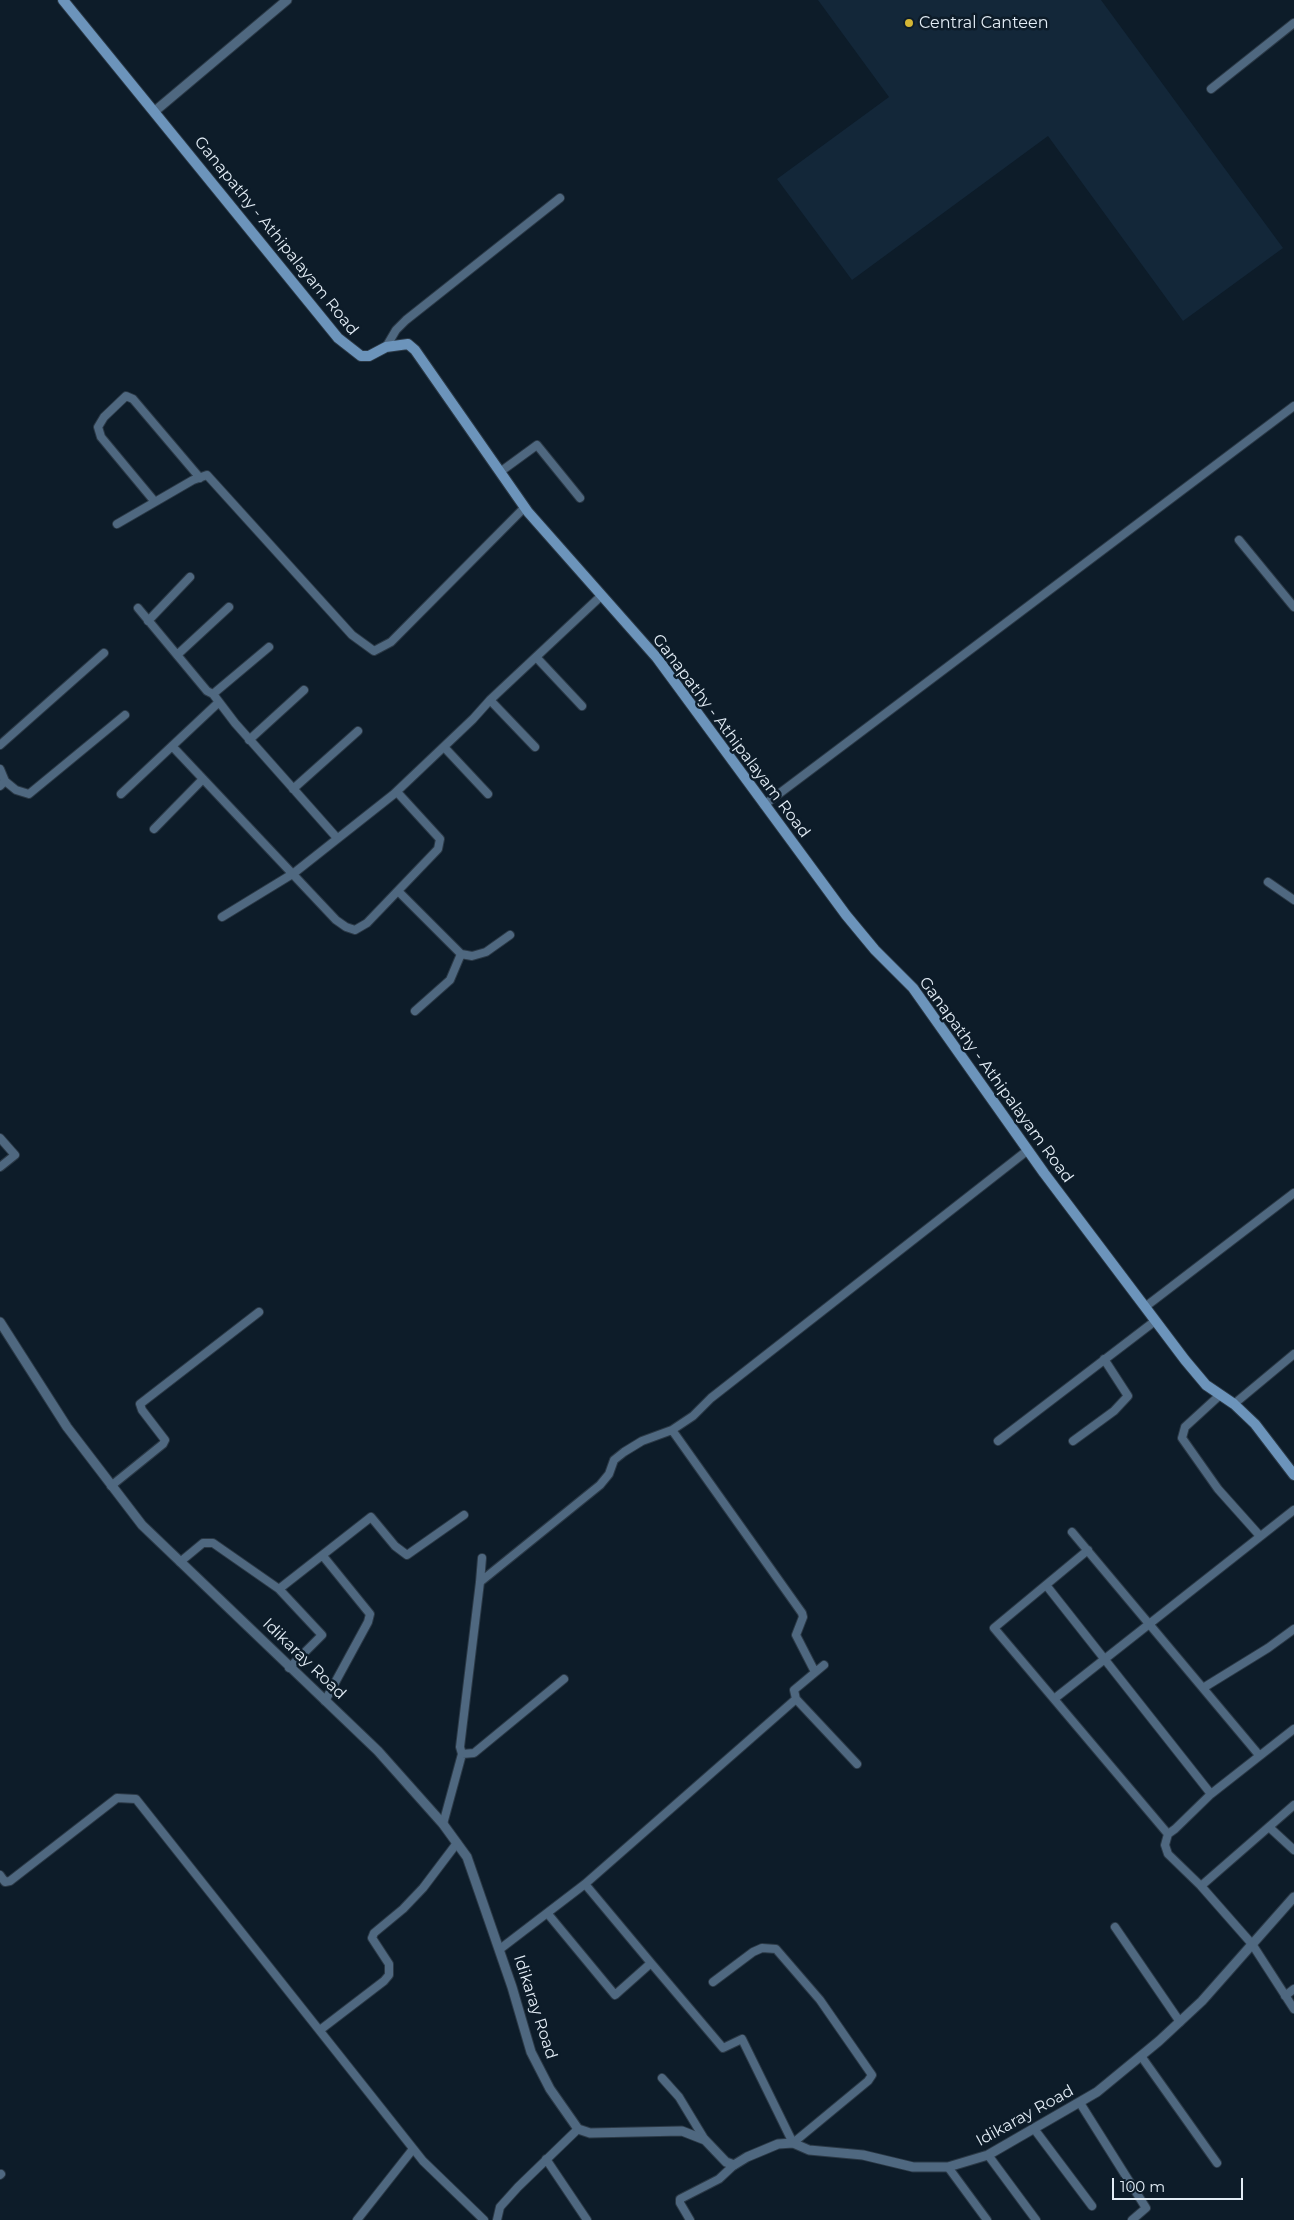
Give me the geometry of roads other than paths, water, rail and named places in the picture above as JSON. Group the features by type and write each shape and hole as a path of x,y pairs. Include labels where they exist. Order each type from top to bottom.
{"main road":[{"name":"Ganapathy - Athipalayam Road","path":"63,0 338,338 361,356 369,356 386,347 408,344 415,350 525,507 601,596 658,658 846,915 875,950 913,988 1028,1150 1155,1321 1206,1385 1234,1404 1255,1424 1294,1475"}],"street":[{"path":"155,111 286,0"},
{"path":"1211,88 1294,23"},
{"path":"386,347 396,330 406,320 560,198"},
{"path":"154,502 101,437 98,427 104,417 126,396 133,399 200,478"},
{"path":"764,805 1294,406"},
{"path":"500,472 537,445 580,498"},
{"path":"117,524 154,502 207,475 352,635 374,650 391,642 525,507"},
{"path":"1239,540 1294,607"},
{"path":"148,621 190,577"},
{"path":"222,917 294,873 397,792 490,700 601,596"},
{"path":"138,608 207,691 213,694 249,740 337,838"},
{"path":"177,655 229,608"},
{"path":"213,694 269,646"},
{"path":"0,745 104,653"},
{"path":"536,657 582,706"},
{"path":"249,740 304,690"},
{"path":"490,700 535,747"},
{"path":"121,794 219,702"},
{"path":"0,769 3,783 29,794 125,715"},
{"path":"294,789 358,731"},
{"path":"172,746 294,873 336,920 346,928 355,930 366,923 438,849 440,839 397,792"},
{"path":"444,747 488,794"},
{"path":"154,829 203,779"},
{"path":"1268,882 1294,900"},
{"path":"398,891 461,954 472,956 486,952 510,935"},
{"path":"415,1011 450,980 461,954"},
{"path":"0,1138 15,1155 0,1167"},
{"path":"480,1582 600,1485 609,1474 614,1460 624,1452 642,1441 672,1430 693,1416 711,1398 1028,1150"},
{"path":"1145,1307 1294,1193"},
{"path":"111,1486 163,1444 165,1440 142,1410 140,1404 259,1312"},
{"path":"998,1441 1155,1321"},
{"name":"Idikaray Road","path":"0,1322 67,1427 142,1524 261,1638 289,1668 378,1751 443,1824 467,1856 500,1949 531,2052 550,2090 578,2129"},
{"path":"1234,1404 1294,1354"},
{"path":"1073,1441 1114,1411 1128,1396 1104,1359"},
{"path":"1220,1395 1184,1427 1182,1438 1218,1489 1260,1536"},
{"path":"672,1430 802,1613 803,1617 796,1635 816,1672"},
{"path":"1054,1699 1294,1510"},
{"path":"279,1590 291,1578 323,1556 371,1518 395,1546 407,1554 464,1515"},
{"path":"1072,1532 1259,1755"},
{"path":"180,1562 203,1543 213,1543 279,1590 322,1636 289,1668"},
{"path":"1088,1550 994,1628 1168,1834"},
{"path":"323,1556 370,1614 368,1622 325,1701"},
{"path":"443,1824 462,1754 460,1747 482,1558"},
{"path":"1046,1585 1211,1794"},
{"path":"1203,1688 1268,1648 1294,1629"},
{"path":"824,1665 794,1690 796,1698 857,1764"},
{"path":"462,1754 474,1753 564,1679"},
{"path":"500,1949 585,1884 796,1698"},
{"path":"1294,1730 1259,1755 1211,1794 1168,1834 1165,1845 1168,1854 1201,1886 1252,1944 1294,2009"},
{"path":"0,1875 5,1882 10,1881 117,1798 136,1799 423,2161 484,2220"},
{"path":"1201,1886 1294,1806"},
{"path":"1269,1826 1294,1850"},
{"path":"320,2030 384,1981 389,1975 389,1964 372,1938 374,1933 403,1909 423,1888 457,1843"},
{"path":"585,1884 723,2048 742,2039 793,2143"},
{"name":"Idikaray Road","path":"793,2143 809,2150 863,2156 913,2167 948,2167 988,2156 1097,2092 1141,2056 1202,2001 1294,1897"},
{"path":"548,1914 615,1995 651,1963"},
{"path":"1115,1927 1180,2022"},
{"path":"690,2220 680,2203 680,2199 719,2179 734,2165 748,2157 778,2144 793,2143 868,2081 872,2075 820,2000 776,1949 762,1948 753,1952 713,1982"},
{"path":"1286,1996 1294,1989"},
{"path":"1141,2056 1217,2163"},
{"path":"662,2078 679,2096 705,2140 726,2162 734,2165"},
{"path":"1080,2103 1146,2208 1132,2220"},
{"path":"497,2220 500,2208 546,2158 578,2129 590,2134 682,2131 705,2140"},
{"path":"1035,2130 1092,2206"},
{"path":"357,2220 414,2149"},
{"path":"988,2156 1036,2220"},
{"path":"546,2158 587,2220"},
{"path":"948,2167 987,2220"}],"place":[{"name":"Central Canteen","path":"909,23"}]}
